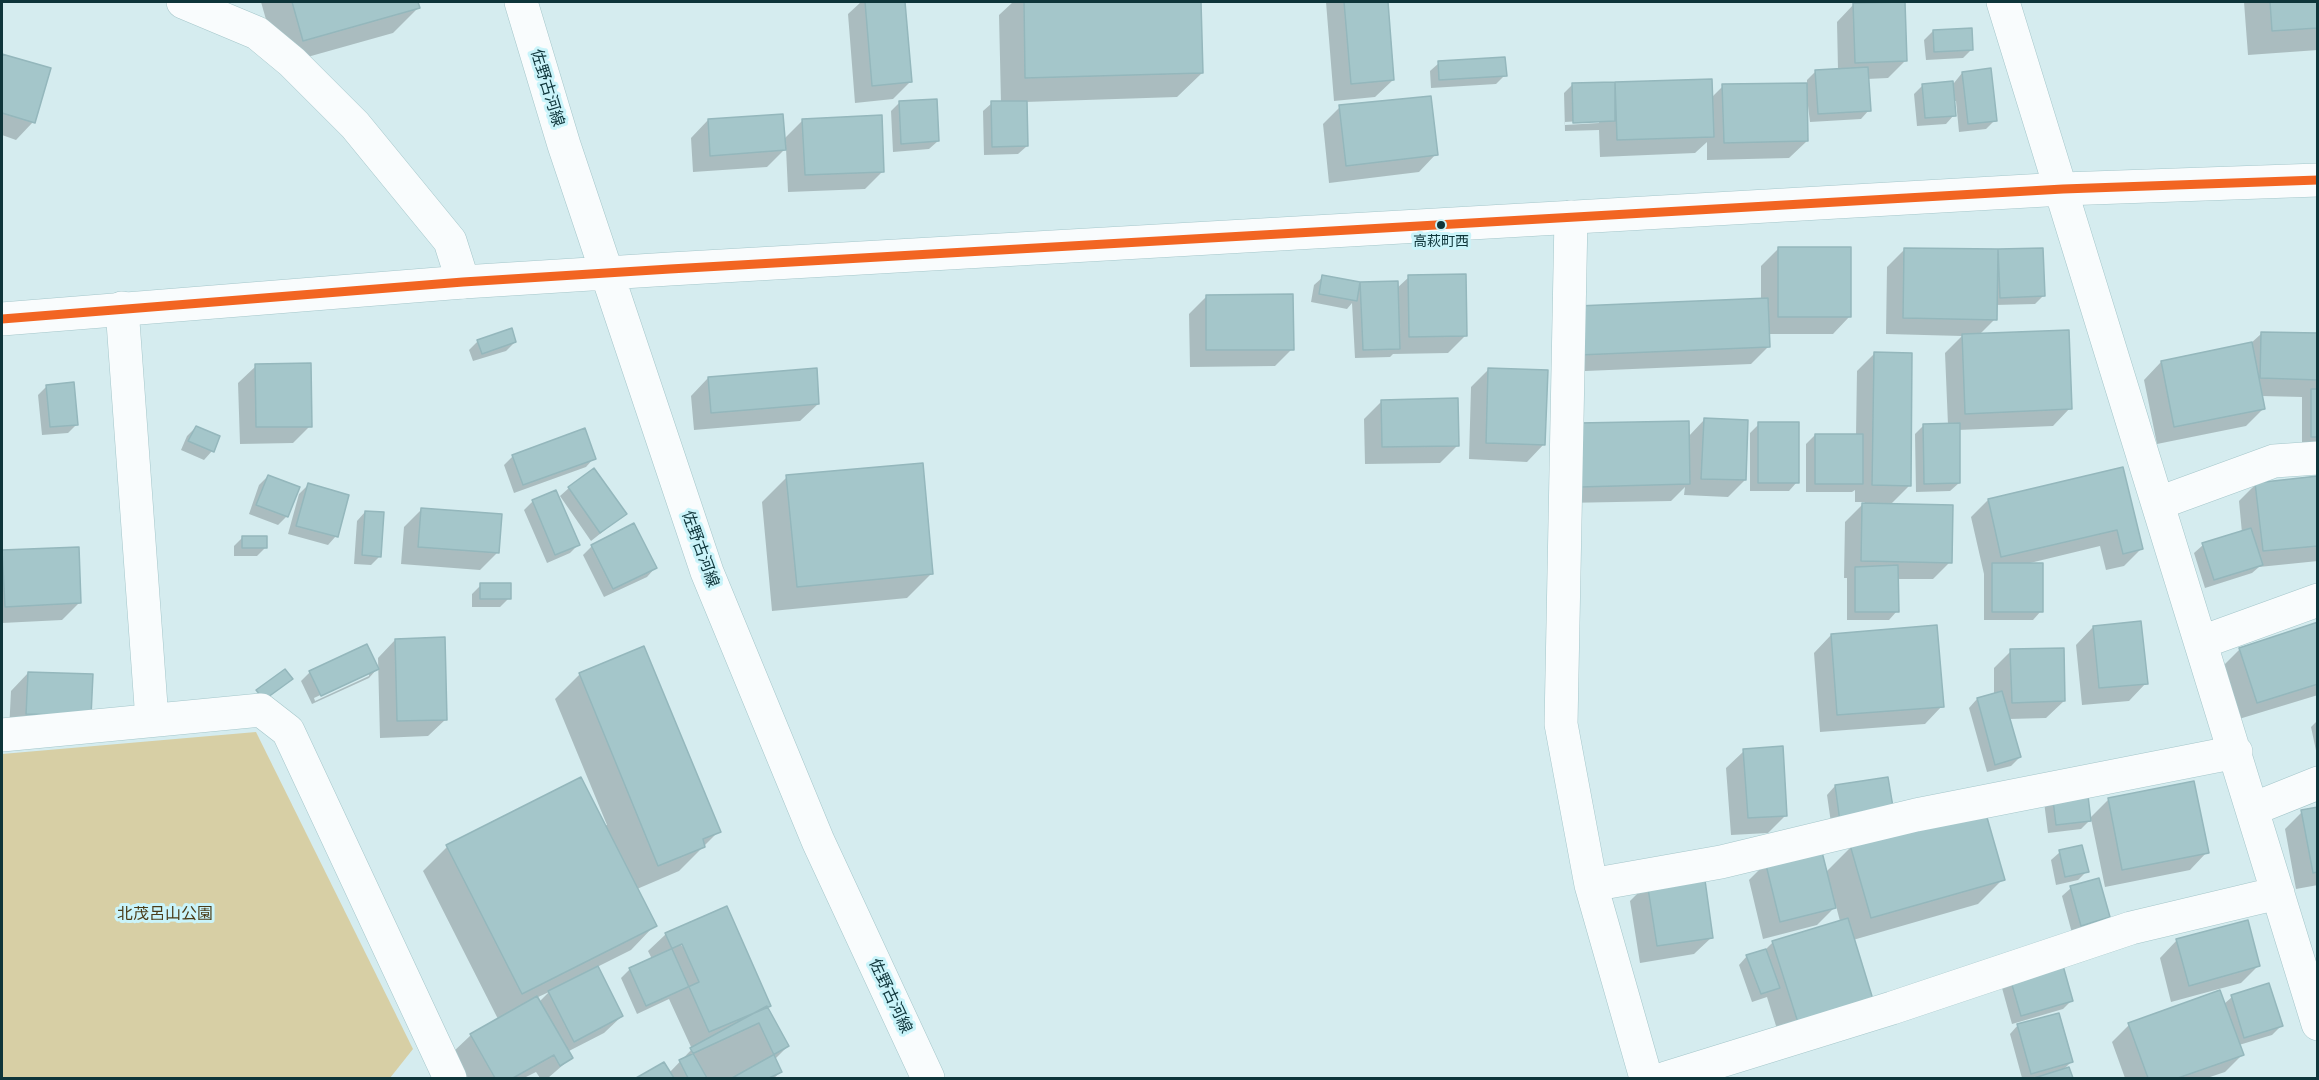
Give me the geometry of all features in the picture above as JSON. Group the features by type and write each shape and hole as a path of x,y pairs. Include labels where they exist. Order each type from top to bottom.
{"street":[{"path":"183,2 223,11 257,33 292,62 355,125 450,241 463,282"},
{"name":"佐野古河線","path":"521,2 543,80 707,572 818,841 928,1078"},
{"path":"2004,2 2278,894 2306,941 2318,1024"},
{"path":"2,319 463,282 606,273 2063,189 2318,180"},
{"path":"1571,218 1561,724 1592,885 1646,1078"},
{"path":"122,308 152,720"},
{"path":"2159,503 2274,461 2318,458"},
{"path":"2202,642 2318,600"},
{"path":"2,735 261,710 288,731 450,1078"},
{"path":"1592,885 1721,862 1916,815 2236,752"},
{"path":"2253,808 2318,783"},
{"path":"1666,1078 1892,1008 2131,928 2278,894"}],"green space":[{"name":"北茂呂山公園","path":"256,732 413,1049 390,1078 2,1078 2,754"}],"building":[{"path":"292,2 418,2 420,8 303,41"},
{"path":"865,2 905,2 912,82 872,86"},
{"path":"1024,2 1201,2 1203,73 1025,78"},
{"path":"1344,2 1388,2 1394,80 1351,84"},
{"path":"1905,2 1907,61 1855,63 1853,3"},
{"path":"2270,2 2318,2 2318,28 2272,31"},
{"path":"1972,28 1973,50 1934,52 1933,30"},
{"path":"2,54 51,68 35,123 2,113"},
{"path":"1505,57 1507,76 1439,80 1438,61"},
{"path":"1868,67 1871,111 1818,114 1815,70"},
{"path":"1991,68 1997,121 1968,124 1962,72"},
{"path":"1712,79 1714,137 1617,140 1615,82"},
{"path":"1953,81 1956,116 1925,118 1922,84"},
{"path":"1615,82 1615,121 1573,123 1572,83"},
{"path":"1807,83 1808,141 1724,143 1722,84"},
{"path":"1431,96 1438,155 1346,166 1339,105"},
{"path":"937,99 939,141 901,144 899,101"},
{"path":"991,101 1027,101 1028,146 992,147"},
{"path":"783,114 786,150 710,156 708,119"},
{"path":"882,115 884,172 805,175 802,119"},
{"path":"1778,247 1851,247 1851,317 1778,317"},
{"path":"1904,248 1998,249 1997,320 1903,318"},
{"path":"2043,248 2045,296 2000,298 1998,249"},
{"path":"1466,274 1467,336 1409,337 1408,275"},
{"path":"1322,275 1360,282 1357,301 1319,294"},
{"path":"1398,281 1400,349 1363,350 1360,282"},
{"path":"1293,294 1294,350 1206,350 1206,295"},
{"path":"1768,298 1770,347 1579,355 1577,306"},
{"path":"512,328 516,342 482,354 477,340"},
{"path":"2069,330 2072,409 1965,414 1962,334"},
{"path":"2261,332 2318,333 2318,380 2260,378"},
{"path":"2252,342 2265,409 2174,427 2161,361"},
{"path":"1874,352 1912,353 1911,486 1872,485"},
{"path":"311,363 312,427 256,427 255,364"},
{"path":"817,368 819,404 711,413 708,377"},
{"path":"1488,368 1548,370 1545,445 1486,443"},
{"path":"74,382 78,425 50,427 46,385"},
{"path":"2311,389 2318,389 2318,437 2311,437"},
{"path":"1458,398 1459,446 1382,447 1381,400"},
{"path":"1704,418 1748,420 1746,480 1701,479"},
{"path":"1689,421 1690,484 1580,487 1578,423"},
{"path":"1758,422 1799,422 1799,483 1758,483"},
{"path":"1960,423 1960,483 1924,484 1923,424"},
{"path":"196,426 220,436 214,452 188,441"},
{"path":"585,428 596,459 523,485 512,455"},
{"path":"1815,434 1863,434 1863,484 1815,484"},
{"path":"923,463 933,574 797,587 786,475"},
{"path":"2123,467 2143,549 2123,554 2117,530 2001,557 1988,499"},
{"path":"594,468 627,514 600,533 568,487"},
{"path":"268,475 300,487 288,517 256,505"},
{"path":"2318,476 2318,546 2263,551 2255,483"},
{"path":"308,483 349,495 338,537 296,526"},
{"path":"556,490 580,545 555,555 532,500"},
{"path":"1862,503 1953,505 1952,563 1861,561"},
{"path":"421,508 502,514 499,553 418,547"},
{"path":"365,511 384,512 381,557 362,555"},
{"path":"634,523 657,568 613,589 591,545"},
{"path":"2251,528 2263,565 2214,580 2202,543"},
{"path":"242,536 267,536 267,548 242,548"},
{"path":"79,547 81,603 5,607 2,550"},
{"path":"1992,563 2043,563 2043,612 1992,612"},
{"path":"1898,565 1899,612 1855,612 1855,567"},
{"path":"480,583 511,583 511,599 480,599"},
{"path":"2141,621 2148,684 2099,688 2093,626"},
{"path":"2318,622 2318,684 2257,703 2239,648"},
{"path":"1937,625 1944,707 1837,715 1831,634"},
{"path":"445,637 447,720 397,721 395,639"},
{"path":"367,644 379,669 321,696 309,671"},
{"path":"644,646 721,832 703,839 705,847 658,866 579,673"},
{"path":"2064,648 2065,701 2012,703 2010,649"},
{"path":"285,669 293,679 264,700 256,690"},
{"path":"28,672 93,674 91,716 26,714"},
{"path":"2002,691 2021,757 1995,765 1977,698"},
{"path":"1783,746 1787,816 1748,818 1743,749"},
{"path":"581,777 657,926 522,994 446,845"},
{"path":"1888,777 1894,813 1840,822 1835,785"},
{"path":"2194,781 2209,853 2122,870 2108,798"},
{"path":"2087,787 2091,821 2056,825 2052,792"},
{"path":"1984,807 2005,880 1871,918 1850,845"},
{"path":"2318,807 2318,872 2313,873 2301,810"},
{"path":"2082,845 2089,872 2065,877 2059,850"},
{"path":"1821,848 1836,908 1780,922 1765,861"},
{"path":"1704,873 1713,938 1657,946 1647,882"},
{"path":"2099,878 2110,917 2081,926 2070,886"},
{"path":"727,906 771,1006 709,1032 665,933"},
{"path":"1848,918 1875,1006 1800,1029 1772,941"},
{"path":"2248,920 2260,966 2189,986 2176,939"},
{"path":"682,944 699,982 646,1006 629,968"},
{"path":"1766,949 1780,988 1761,994 1746,955"},
{"path":"2062,962 2073,1001 2021,1016 2010,978"},
{"path":"598,966 623,1016 574,1042 548,991"},
{"path":"2269,983 2283,1026 2244,1038 2231,995"},
{"path":"2220,990 2244,1055 2178,1078 2148,1078 2128,1023"},
{"path":"537,996 573,1058 560,1066 554,1055 513,1078 495,1078 470,1034"},
{"path":"767,1006 789,1046 732,1078 707,1078 690,1048"},
{"path":"2059,1013 2073,1062 2031,1074 2017,1024"},
{"path":"759,1023 782,1072 769,1078 688,1078 679,1060"},
{"path":"664,1062 674,1078 636,1078"},
{"path":"2069,1067 2073,1078 2034,1078"}],"transit line":[{"path":"2,319 463,282 670,269 2063,189 2318,180"}],"place":[{"name":"高萩町西","path":"1441,225"}]}
